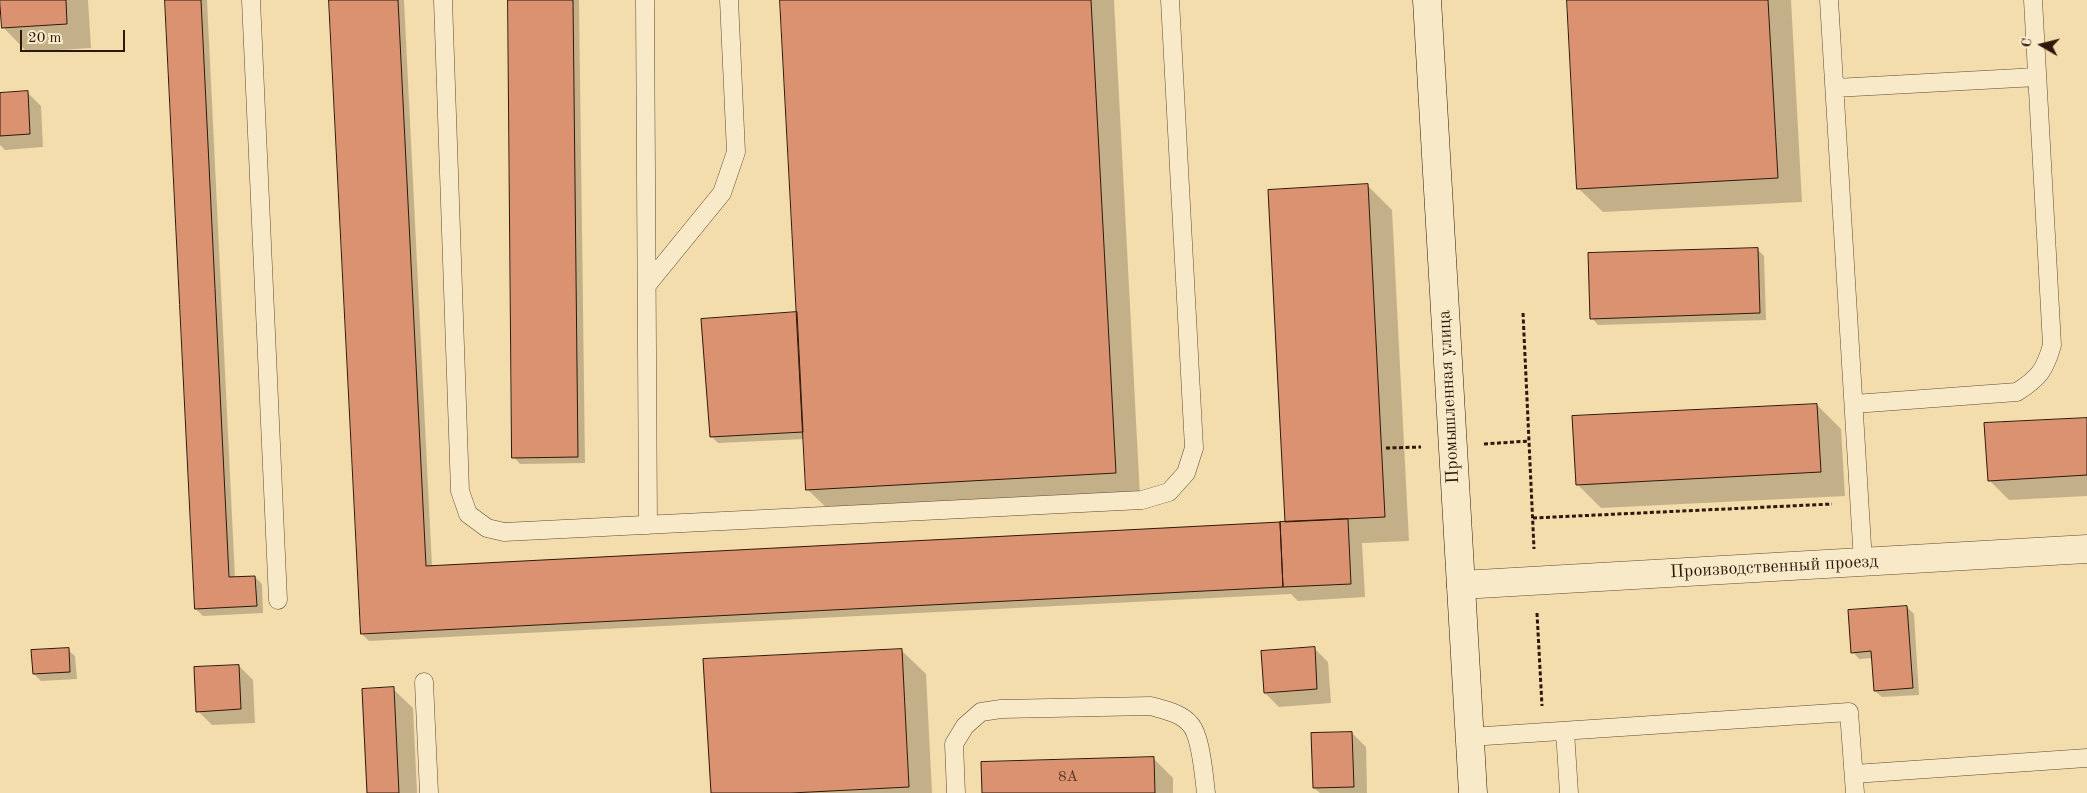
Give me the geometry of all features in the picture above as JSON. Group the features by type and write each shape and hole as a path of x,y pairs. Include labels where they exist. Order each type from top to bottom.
{"main road":[{"name":"Промышленная улица","path":"1426,0 1473,793"},
{"name":"Производственный проезд","path":"1461,585 2087,549"}],"lane":[{"path":"251,0 278,600"},
{"path":"443,0 460,491 468,514 487,528 504,532 1142,500 1169,492 1186,473 1194,448 1170,0"},
{"path":"645,0 648,525"},
{"path":"647,285 722,193 736,152 730,0"},
{"path":"1829,0 1863,562"},
{"path":"1854,404 2017,392 2034,381 2046,366 2052,345 2033,0"},
{"path":"1834,88 2037,77"},
{"path":"424,682 429,793"},
{"path":"956,793 954,744 965,726 981,712 1001,709 1151,706 1174,713 1191,724 1200,748 1206,793"},
{"path":"1470,737 1849,712 1855,793"},
{"path":"1565,730 1569,793"},
{"path":"1854,774 2087,758"}],"path":[{"path":"1523,313 1543,732"},
{"path":"1533,518 1859,503"}],"building":[{"path":"0,0 66,0 67,24 2,28"},
{"path":"165,0 201,0 229,577 255,576 257,606 195,609"},
{"path":"329,0 398,0 426,566 1280,522 1283,587 361,634"},
{"path":"508,0 573,0 578,457 512,458"},
{"path":"780,0 1091,0 1116,473 806,490"},
{"path":"1567,0 1768,0 1778,178 1577,189"},
{"path":"28,91 30,134 0,136 0,93"},
{"path":"1368,184 1385,517 1285,522 1268,190"},
{"path":"1758,248 1760,313 1590,319 1588,253"},
{"path":"797,312 803,432 710,437 701,319"},
{"path":"1817,404 1821,472 1576,485 1572,416"},
{"path":"2087,418 2087,475 1988,481 1984,423"},
{"path":"1348,519 1351,584 1283,587 1280,522"},
{"path":"1907,606 1913,688 1874,691 1871,651 1851,653 1848,610"},
{"path":"1315,647 1317,689 1264,693 1261,651"},
{"path":"69,648 70,672 33,674 31,650"},
{"path":"902,649 909,787 791,793 711,793 703,659"},
{"path":"239,665 241,709 196,712 194,667"},
{"path":"394,687 399,793 367,793 362,689"},
{"path":"1352,732 1354,787 1313,788 1311,733"},
{"path":"1154,757 1155,793 982,793 981,762"}]}
